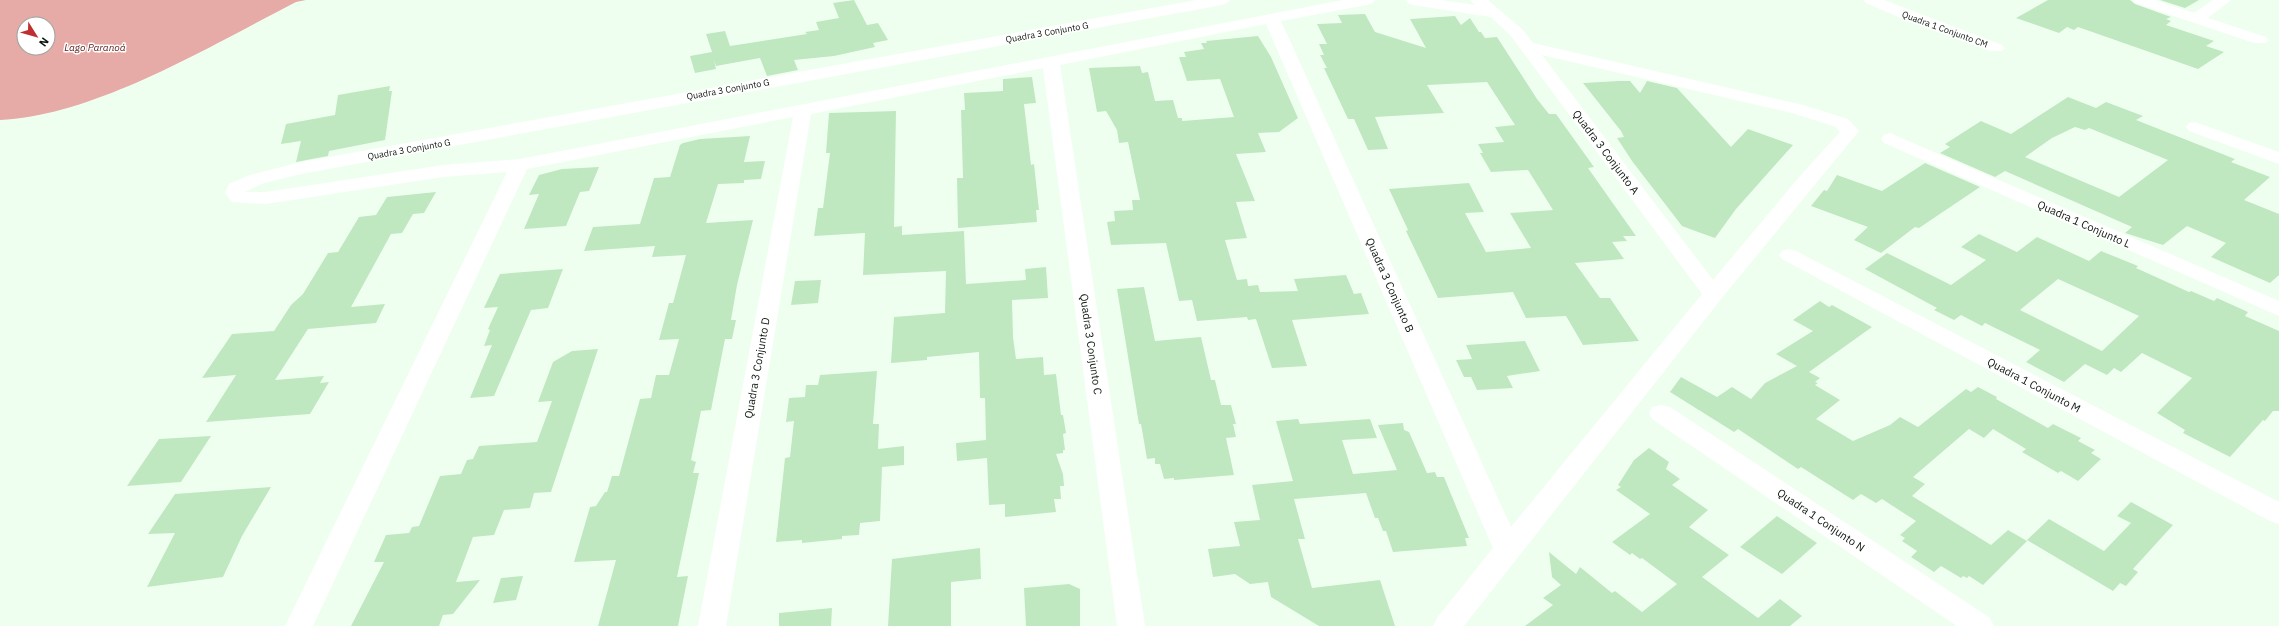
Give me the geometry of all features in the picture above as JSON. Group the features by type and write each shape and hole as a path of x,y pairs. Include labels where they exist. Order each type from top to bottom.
{"street":[{"name":"Quadra 3 Conjunto G","path":"520,164 443,170 266,198 239,198 235,193 236,188 258,179 302,168 1222,0"},
{"path":"299,626 520,164 1367,0"},
{"path":"1413,0 1496,13"},
{"name":"Quadra 3 Conjunto A","path":"1478,0 1496,13 1517,33 1713,294"},
{"name":"Quadra 1 Conjunto CM","path":"1872,0 1916,19 1996,48"},
{"path":"2140,0 2260,40"},
{"path":"2196,18 2223,0"},
{"path":"1120,19 1150,43"},
{"name":"Quadra 3 Conjunto B","path":"1272,19 1508,551"},
{"path":"1447,626 1713,294 1807,180 1844,140 1850,131 1842,123 1797,109 1526,46"},
{"name":"Quadra 3 Conjunto C","path":"1051,62 1131,626"},
{"name":"Quadra 3 Conjunto D","path":"712,626 803,109"},
{"path":"2195,127 2279,158"},
{"name":"Quadra 1 Conjunto L","path":"1890,139 2279,309"},
{"name":"Quadra 1 Conjunto M","path":"1789,255 2279,514"},
{"name":"Quadra 1 Conjunto N","path":"1661,413 1980,626"}],"water":[{"name":"Lago Paranoá","path":"0,0 306,0 296,2 152,76 75,106 37,116 0,120"}],"building":[{"path":"854,0 867,25 878,23 888,40 873,43 875,47 834,56 794,60 798,70 767,76 760,58 716,66 714,60 716,69 695,73 690,56 712,52 706,34 725,31 730,46 807,34 805,32 819,30 816,22 839,18 833,3"},
{"path":"2048,0 2130,0 2135,4 2171,17 2166,19 2171,21 2166,25 2214,41 2206,46 2224,52 2198,69 2078,27 2074,30 2067,27 2059,33 2016,18"},
{"path":"2160,0 2199,0 2185,8"},
{"path":"1365,14 1375,32 1426,48 1410,19 1455,16 1461,25 1470,18 1485,38 1497,37 1537,99 1549,114 1556,114 1594,167 1588,168 1636,236 1623,236 1627,241 1612,242 1624,259 1575,263 1600,298 1610,298 1639,341 1583,345 1566,316 1526,318 1513,292 1438,298 1406,231 1408,230 1389,189 1469,183 1484,212 1465,213 1486,252 1531,248 1510,213 1553,210 1528,170 1491,172 1480,153 1483,153 1478,144 1504,142 1495,127 1515,125 1487,82 1427,85 1444,113 1375,117 1388,149 1368,150 1354,119 1348,119 1324,68 1327,68 1320,55 1324,55 1319,44 1327,44 1317,24 1342,23 1338,15"},
{"path":"1258,36 1271,57 1298,118 1279,132 1258,133 1266,152 1236,154 1255,201 1236,202 1247,238 1225,240 1237,280 1247,279 1248,286 1258,285 1260,292 1298,291 1294,279 1346,275 1354,294 1361,293 1369,314 1292,320 1307,366 1272,368 1256,319 1248,320 1247,317 1197,321 1192,300 1179,301 1166,243 1111,245 1107,222 1115,221 1114,211 1133,210 1132,200 1140,200 1128,142 1119,143 1117,130 1106,111 1097,112 1089,68 1140,66 1142,73 1148,72 1155,101 1173,100 1178,118 1182,118 1182,121 1234,117 1220,79 1187,81 1179,57 1186,57 1184,52 1204,49 1201,43 1207,43 1206,41"},
{"path":"1032,77 1036,103 1024,104 1031,165 1034,164 1039,210 1036,210 1037,222 958,228 957,178 963,178 961,110 965,110 964,93 1003,91 1003,79"},
{"path":"1630,81 1640,93 1647,81 1677,88 1731,147 1748,129 1793,145 1736,209 1715,238 1698,232 1682,226 1632,161 1617,138 1624,137 1621,131 1583,83"},
{"path":"390,86 389,91 392,91 385,140 329,151 328,156 296,162 301,141 281,144 286,124 335,115 338,95"},
{"path":"2068,97 2096,108 2106,102 2143,116 2136,120 2235,159 2231,162 2270,177 2244,200 2279,214 2279,275 2270,283 2211,257 2226,243 2187,226 2163,245 2125,233 2132,227 2005,171 1995,177 1940,153 1950,147 1945,144 1981,121 2011,134","holes":["2075,127 2085,130 2089,128 2168,160 2119,197 2025,157 2052,138"]},
{"path":"896,111 894,227 902,226 902,235 964,231 966,284 1026,280 1025,269 1046,267 1048,298 1012,300 1013,337 1016,359 1043,357 1044,375 1056,374 1061,415 1063,415 1066,433 1063,434 1065,450 1063,450 1063,453 1056,454 1063,474 1064,486 1060,486 1061,499 1054,499 1056,512 1005,517 1005,504 989,505 987,458 957,461 956,443 986,440 985,398 980,398 979,352 927,357 927,360 891,363 894,317 945,313 946,271 863,275 865,233 814,236 818,208 823,208 830,153 826,153 829,113"},
{"path":"750,136 744,162 765,161 761,179 744,180 744,183 718,184 706,223 753,220 737,285 731,320 736,320 732,339 725,339 711,410 701,411 691,460 696,462 693,473 699,473 677,577 688,576 678,626 598,626 616,560 574,562 590,507 596,506 605,492 607,492 612,476 619,476 640,399 651,398 656,375 669,375 679,339 659,340 669,303 673,303 686,255 652,257 655,246 584,251 593,227 640,224 654,178 670,177 680,145 700,139"},
{"path":"1925,163 1980,187 1919,228 1915,227 1881,253 1854,240 1868,227 1811,206 1824,190 1827,191 1837,175 1882,191"},
{"path":"599,167 589,191 580,192 566,226 524,229 539,194 529,195 539,175 562,169"},
{"path":"436,192 424,213 413,214 402,233 391,234 351,307 385,304 376,323 308,329 275,380 324,376 320,383 329,382 310,414 206,422 236,375 202,378 232,334 274,331 291,305 303,294 328,253 338,252 359,217 376,215 387,197"},
{"path":"1979,234 2017,252 2037,237 2089,261 2101,251 2138,266 2136,268 2189,292 2191,291 2214,301 2217,298 2248,312 2245,316 2279,331 2279,411 2273,411 2265,421 2263,420 2230,457 2183,433 2185,430 2157,413 2192,378 2142,353 2121,372 2114,368 2107,375 2085,364 2064,382 2026,362 2040,350 1985,323 1982,326 1961,315 1954,320 1934,310 1937,308 1865,269 1887,253 1951,285 1986,260 1961,247","holes":["2058,279 2139,316 2102,351 2020,310"]},
{"path":"563,269 548,308 531,310 494,396 470,398 492,345 484,346 490,330 488,329 498,307 484,308 500,274"},
{"path":"821,280 818,303 791,305 795,281"},
{"path":"1144,287 1155,341 1201,337 1211,380 1215,380 1221,405 1231,405 1236,424 1233,424 1236,437 1226,438 1234,475 1174,480 1174,478 1164,479 1160,464 1155,464 1155,458 1147,459 1141,424 1139,424 1117,289"},
{"path":"1820,301 1829,307 1832,305 1872,327 1809,372 1820,378 1815,382 1818,383 1815,385 1840,400 1816,419 1853,441 1890,425 1900,417 1918,427 1966,389 1971,392 1978,387 1997,397 1996,399 2048,428 2053,424 2081,438 2078,441 2095,450 2091,453 2101,459 2078,481 2061,471 2058,473 2022,452 2026,449 1993,429 1984,438 1969,429 1913,477 1925,484 1912,496 1991,545 2008,530 2027,541 1983,585 1969,576 1967,578 1963,576 1961,578 1941,566 1934,572 1911,557 1917,551 1902,541 1905,538 1900,535 1916,521 1882,499 1876,503 1861,494 1853,500 1801,467 1798,469 1738,429 1734,432 1670,392 1681,377 1717,397 1732,387 1751,399 1765,383 1797,366 1776,354 1813,331 1793,320"},
{"path":"1525,341 1540,371 1507,376 1513,388 1477,390 1471,377 1464,377 1456,360 1472,359 1466,345"},
{"path":"598,349 551,492 534,493 530,508 504,510 494,535 473,537 456,582 480,580 453,614 443,615 439,626 351,626 384,562 374,562 386,535 409,533 412,527 419,526 440,476 461,474 467,460 473,459 479,446 537,442 552,401 538,402 553,362 572,351"},
{"path":"877,371 873,424 879,424 878,449 904,446 904,465 882,467 880,521 860,523 859,535 842,536 842,539 802,543 802,540 776,542 785,458 790,457 794,421 786,422 789,398 805,397 806,385 818,385 820,375"},
{"path":"1298,419 1300,424 1370,419 1377,438 1342,440 1353,474 1397,470 1378,425 1403,423 1404,430 1409,432 1427,473 1435,472 1437,477 1444,477 1469,538 1465,538 1467,546 1393,552 1386,531 1383,531 1378,518 1375,518 1366,493 1294,499 1305,539 1298,539 1312,588 1380,580 1395,626 1319,626 1271,597 1268,582 1250,584 1235,574 1213,577 1208,549 1240,546 1234,522 1260,520 1252,485 1293,481 1276,421"},
{"path":"211,436 181,482 127,486 159,439"},
{"path":"1649,448 1669,462 1666,469 1680,479 1672,485 1708,510 1689,527 1729,555 1702,577 1758,618 1780,599 1802,616 1790,626 1525,626 1553,605 1543,598 1561,585 1552,577 1549,552 1576,574 1580,567 1612,593 1615,591 1642,612 1677,584 1642,558 1640,559 1632,553 1630,555 1612,542 1650,514 1616,490 1621,487 1618,485 1634,460"},
{"path":"271,487 242,536 223,577 147,587 175,533 148,534 175,494"},
{"path":"2131,502 2173,525 2133,569 2138,572 2126,586 2120,583 2113,591 2027,540 2049,519 2104,551 2131,523 2117,516"},
{"path":"1777,516 1817,543 1782,574 1740,547"},
{"path":"980,548 981,579 951,582 951,626 888,626 892,559"},
{"path":"523,576 516,600 493,603 501,578"},
{"path":"1069,584 1080,589 1080,626 1026,626 1024,588"},
{"path":"832,608 831,626 779,626 779,613"}]}
